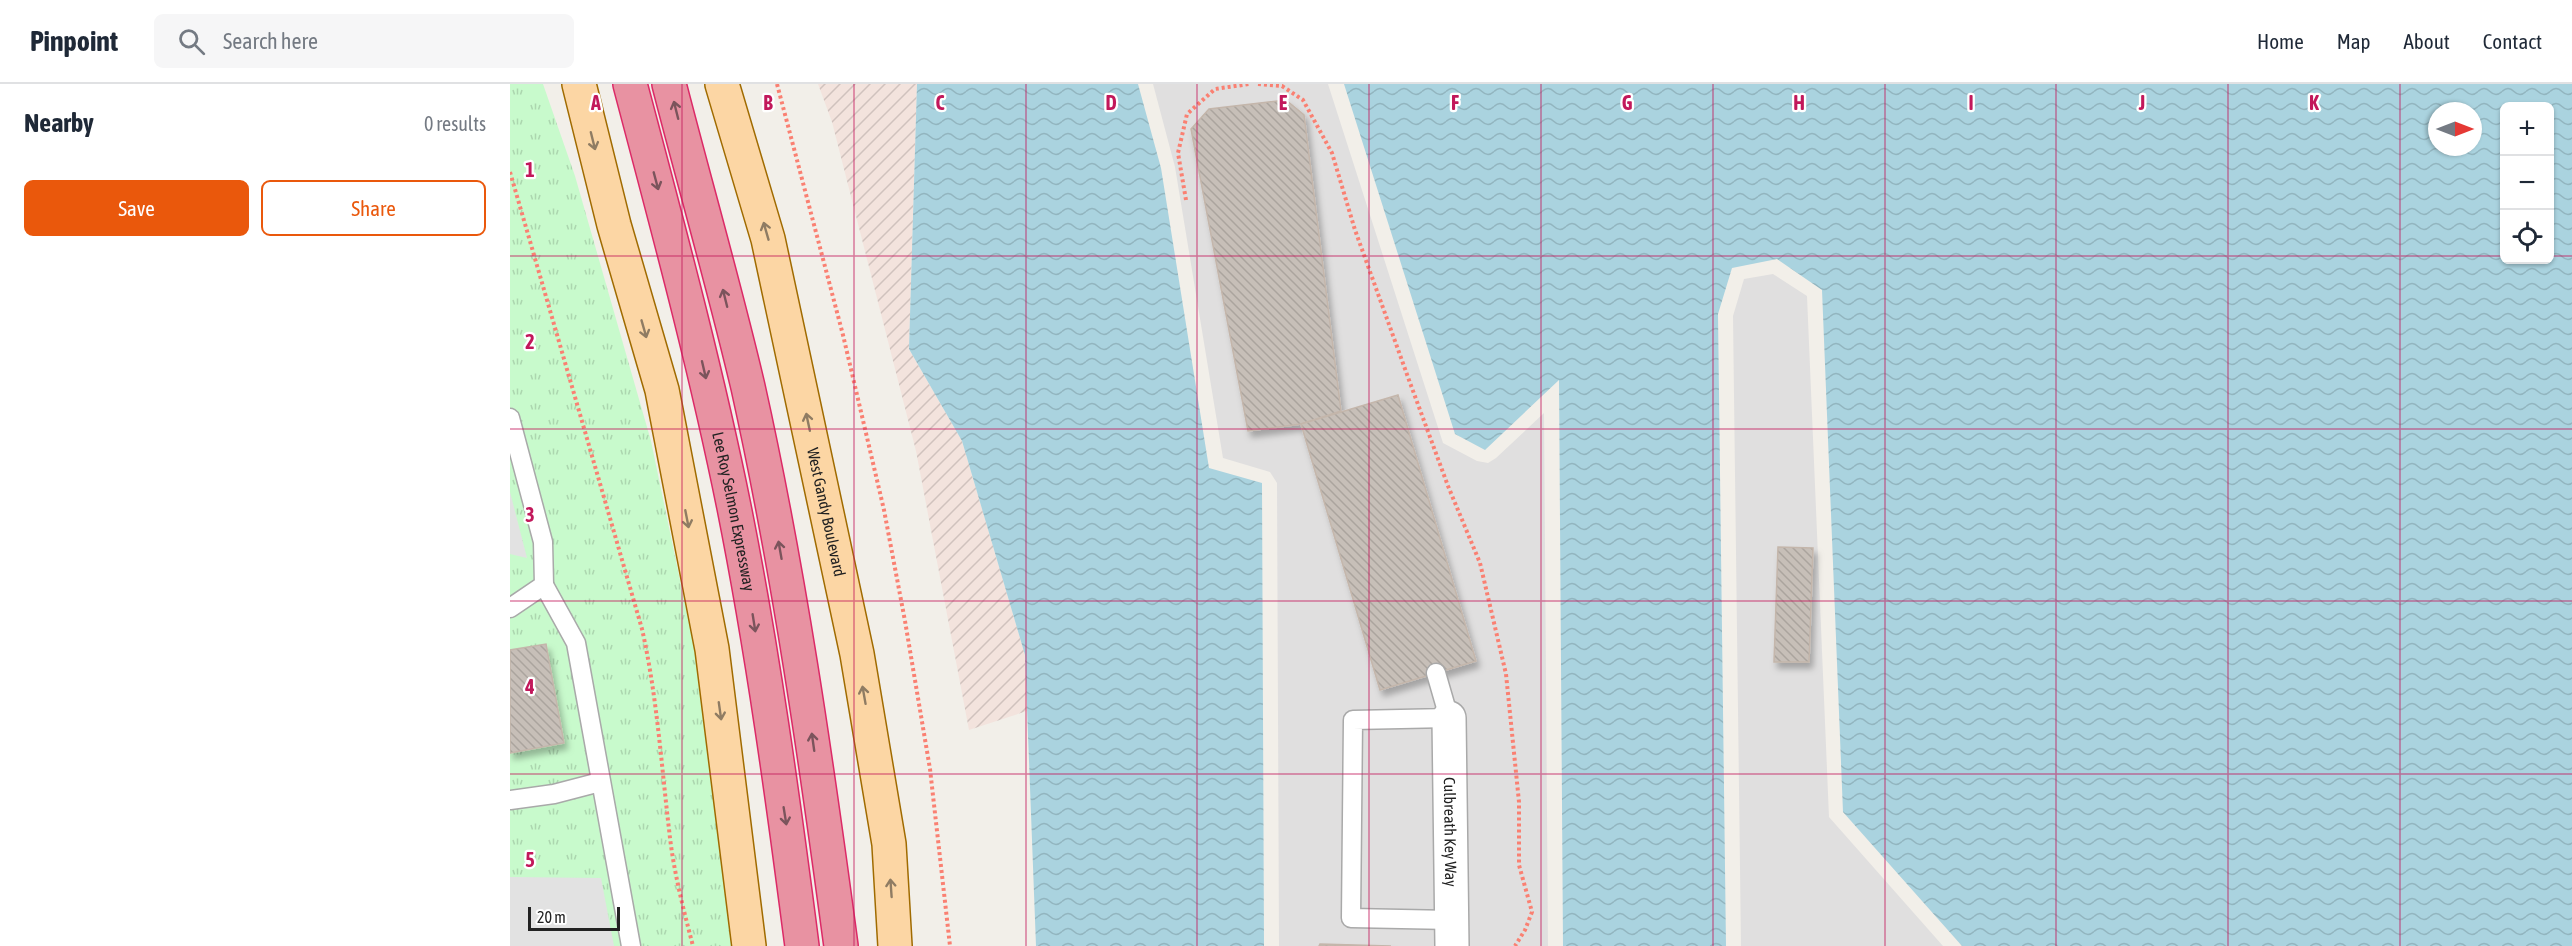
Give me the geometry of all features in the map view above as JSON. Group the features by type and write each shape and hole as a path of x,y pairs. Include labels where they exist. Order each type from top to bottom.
{"highway":[{"name":"Lee Roy Selmon Expressway","path":"630,84 683,285 734,508 772,733 802,946"},
{"path":"669,84 748,387 771,502 811,728 841,946"}],"main road":[{"path":"579,84 614,225 662,390 712,649 749,946"},
{"name":"West Gandy Boulevard","path":"722,84 768,239 857,654 889,844 895,946"}],"street":[{"name":"Culbreath Key Way","path":"1449,718 1452,933"}],"lane":[{"path":"510,418 543,542 544,585 576,643 631,946"},
{"path":"510,608 544,585"},
{"path":"1437,673 1449,718 1353,720 1351,918 1452,933"},
{"path":"510,800 554,794 600,782"}],"path":[{"path":"777,84 867,433 886,521 930,769 950,946"},
{"path":"1186,200 1178,153 1187,114 1215,89 1249,84"},
{"path":"1258,84 1282,86 1303,100 1332,153 1355,230 1409,380 1448,486 1480,563 1506,674 1519,802 1519,865 1532,912 1526,930 1515,946"},
{"path":"510,172 642,629 652,671 669,831 680,893 693,946"}],"shaded area":[{"path":"818,84 917,84 909,349 962,441 1025,655 1027,711 969,730 916,451 832,122"},
{"path":"1153,84 1328,84 1443,443 1477,461 1488,463 1544,413 1548,946 1279,946 1277,483 1270,472 1223,458 1175,167"},
{"path":"1773,274 1807,296 1829,817 1943,946 1741,946 1733,316 1744,279"},
{"path":"510,492 527,558 510,554"},
{"path":"510,877 601,878 614,946 510,946"}],"green space":[{"path":"510,84 543,84 575,176 651,441 731,825 749,946 510,946"}],"water":[{"path":"917,84 1138,84 1161,168 1209,468 1262,483 1264,946 1036,946 1025,655 962,441 909,349"},
{"path":"1344,84 2572,84 2572,946 1962,946 1843,812 1822,290 1777,259 1732,268 1718,314 1726,946 1563,946 1559,380 1485,450 1455,434"}],"building":[{"path":"1286,100 1304,115 1341,411 1301,424 1248,431 1191,129 1209,109"},
{"path":"1398,395 1476,661 1380,690 1301,424"},
{"path":"1778,547 1813,548 1809,662 1774,662"},
{"path":"546,644 564,743 510,753 510,650"},
{"path":"1320,944 1391,946 1319,946"}]}
